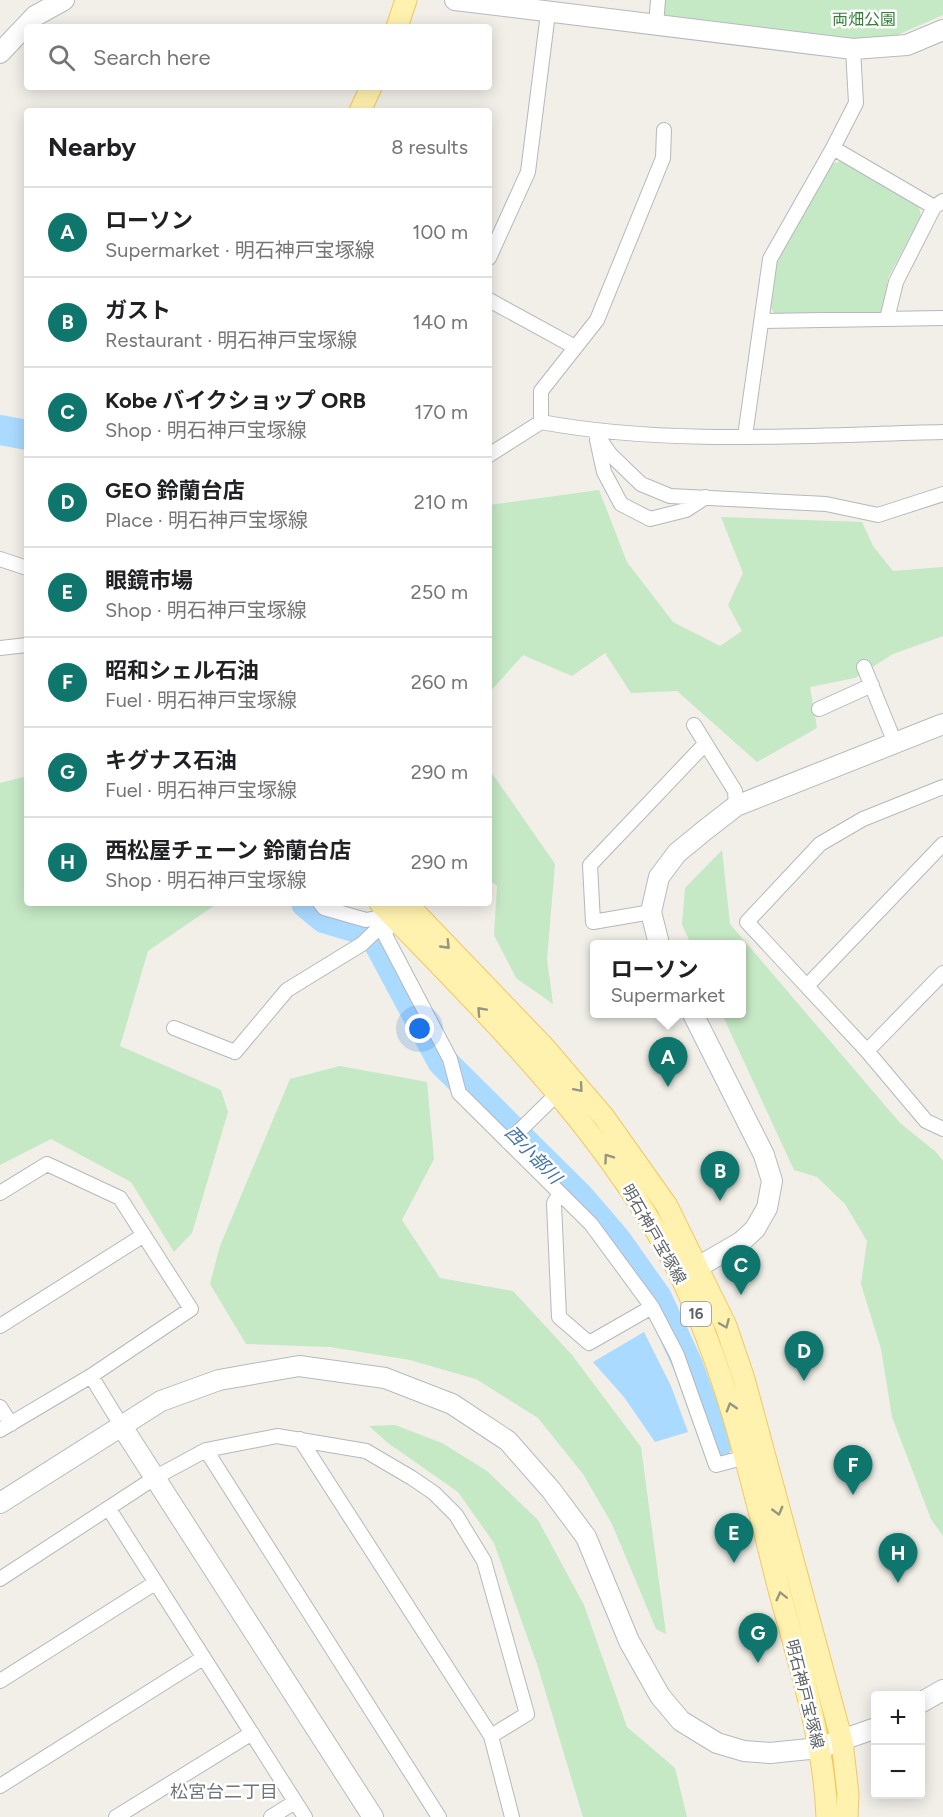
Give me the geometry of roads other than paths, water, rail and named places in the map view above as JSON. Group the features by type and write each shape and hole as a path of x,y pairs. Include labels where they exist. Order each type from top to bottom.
{"main road":[{"path":"398,24 406,0"},
{"path":"361,108 370,90"},
{"name":"明石神戸宝塚線","path":"392,907 558,1093 595,1140 638,1201 680,1276 716,1360 746,1457 819,1748 826,1817"},
{"name":"明石神戸宝塚線","path":"392,907 545,1048 604,1117 667,1206 698,1267 726,1326 744,1378 842,1741 848,1794 847,1817"}],"street":[{"path":"27,24 35,16 64,0"},
{"path":"455,0 853,49 907,45 943,30"},
{"path":"656,25 658,0"},
{"path":"492,251 528,172 548,13"},
{"path":"0,53 24,28"},
{"path":"745,436 770,259 833,148 855,103 853,49"},
{"path":"541,422 541,391 597,320 663,158 664,130"},
{"path":"833,148 939,204 896,282 887,319"},
{"path":"492,302 575,346"},
{"path":"763,321 943,318"},
{"path":"492,453 541,422 595,432 745,436 943,432"},
{"path":"595,432 604,472 621,504 650,519 686,510 706,497"},
{"path":"595,432 610,454 641,484 670,496 826,504 878,515 943,494"},
{"path":"0,559 24,567"},
{"path":"0,648 24,645"},
{"path":"864,667 895,742"},
{"path":"819,709 872,685"},
{"path":"658,940 651,912 659,877 676,853 736,806 943,724"},
{"path":"694,725 735,791 736,806"},
{"path":"651,912 593,922 590,865 705,744"},
{"path":"943,787 864,819 820,844 747,922 867,1051 927,1121 943,1129"},
{"path":"807,986 943,844"},
{"path":"322,906 366,920 392,907"},
{"path":"174,1028 235,1052 287,990 362,944 392,907"},
{"path":"392,907 385,935 450,1059 459,1093 591,1224 652,1307 676,1355 716,1465 746,1457"},
{"path":"867,1051 943,974"},
{"path":"695,1018 764,1155 772,1181 767,1208 755,1229 741,1242 698,1267"},
{"path":"508,1142 558,1093"},
{"path":"0,1193 47,1164 120,1198 191,1309 91,1376 5,1427 0,1407"},
{"path":"560,1193 554,1203 559,1317 589,1343 652,1307"},
{"path":"0,1326 144,1235"},
{"path":"0,1503 160,1401 219,1380 298,1366 385,1378 452,1404 508,1441 551,1490 586,1537 629,1641 660,1696 681,1721 717,1743 744,1751 770,1753 819,1748 871,1730"},
{"path":"91,1376 373,1817"},
{"path":"0,1579 156,1477 206,1450 277,1436 366,1451 412,1478 456,1515 484,1561 527,1714 491,1736"},
{"path":"300,1439 491,1736 512,1817"},
{"path":"206,1450 439,1817"},
{"path":"109,1509 304,1817"},
{"path":"0,1681 155,1582"},
{"path":"0,1786 203,1658"},
{"path":"925,1701 943,1690"},
{"path":"116,1817 252,1733"},
{"path":"271,1817 295,1802"}],"water":[{"path":"644,1332 671,1386 688,1432 655,1442 624,1397 593,1362"}],"waterway":[{"name":"西小部川","path":"0,430 24,434"},
{"name":"西小部川","path":"310,906 324,918 361,929 378,942 442,1061 580,1198 616,1240 657,1298 688,1365 717,1445"}],"place":[{"name":"ローソン","path":"668,1087"},
{"name":"ガスト","path":"720,1201"},
{"name":"Kobe バイクショップ ORB","path":"741,1295"},
{"name":"GEO 鈴蘭台店","path":"804,1381"},
{"name":"昭和シェル石油","path":"853,1495"},
{"name":"眼鏡市場","path":"734,1563"},
{"name":"西松屋チェーン 鈴蘭台店","path":"898,1583"},
{"name":"キグナス石油","path":"758,1663"}],"district":[{"name":"松宮台二丁目","path":"224,1792"}],"park label":[{"name":"両畑公園","path":"864,19"}]}
